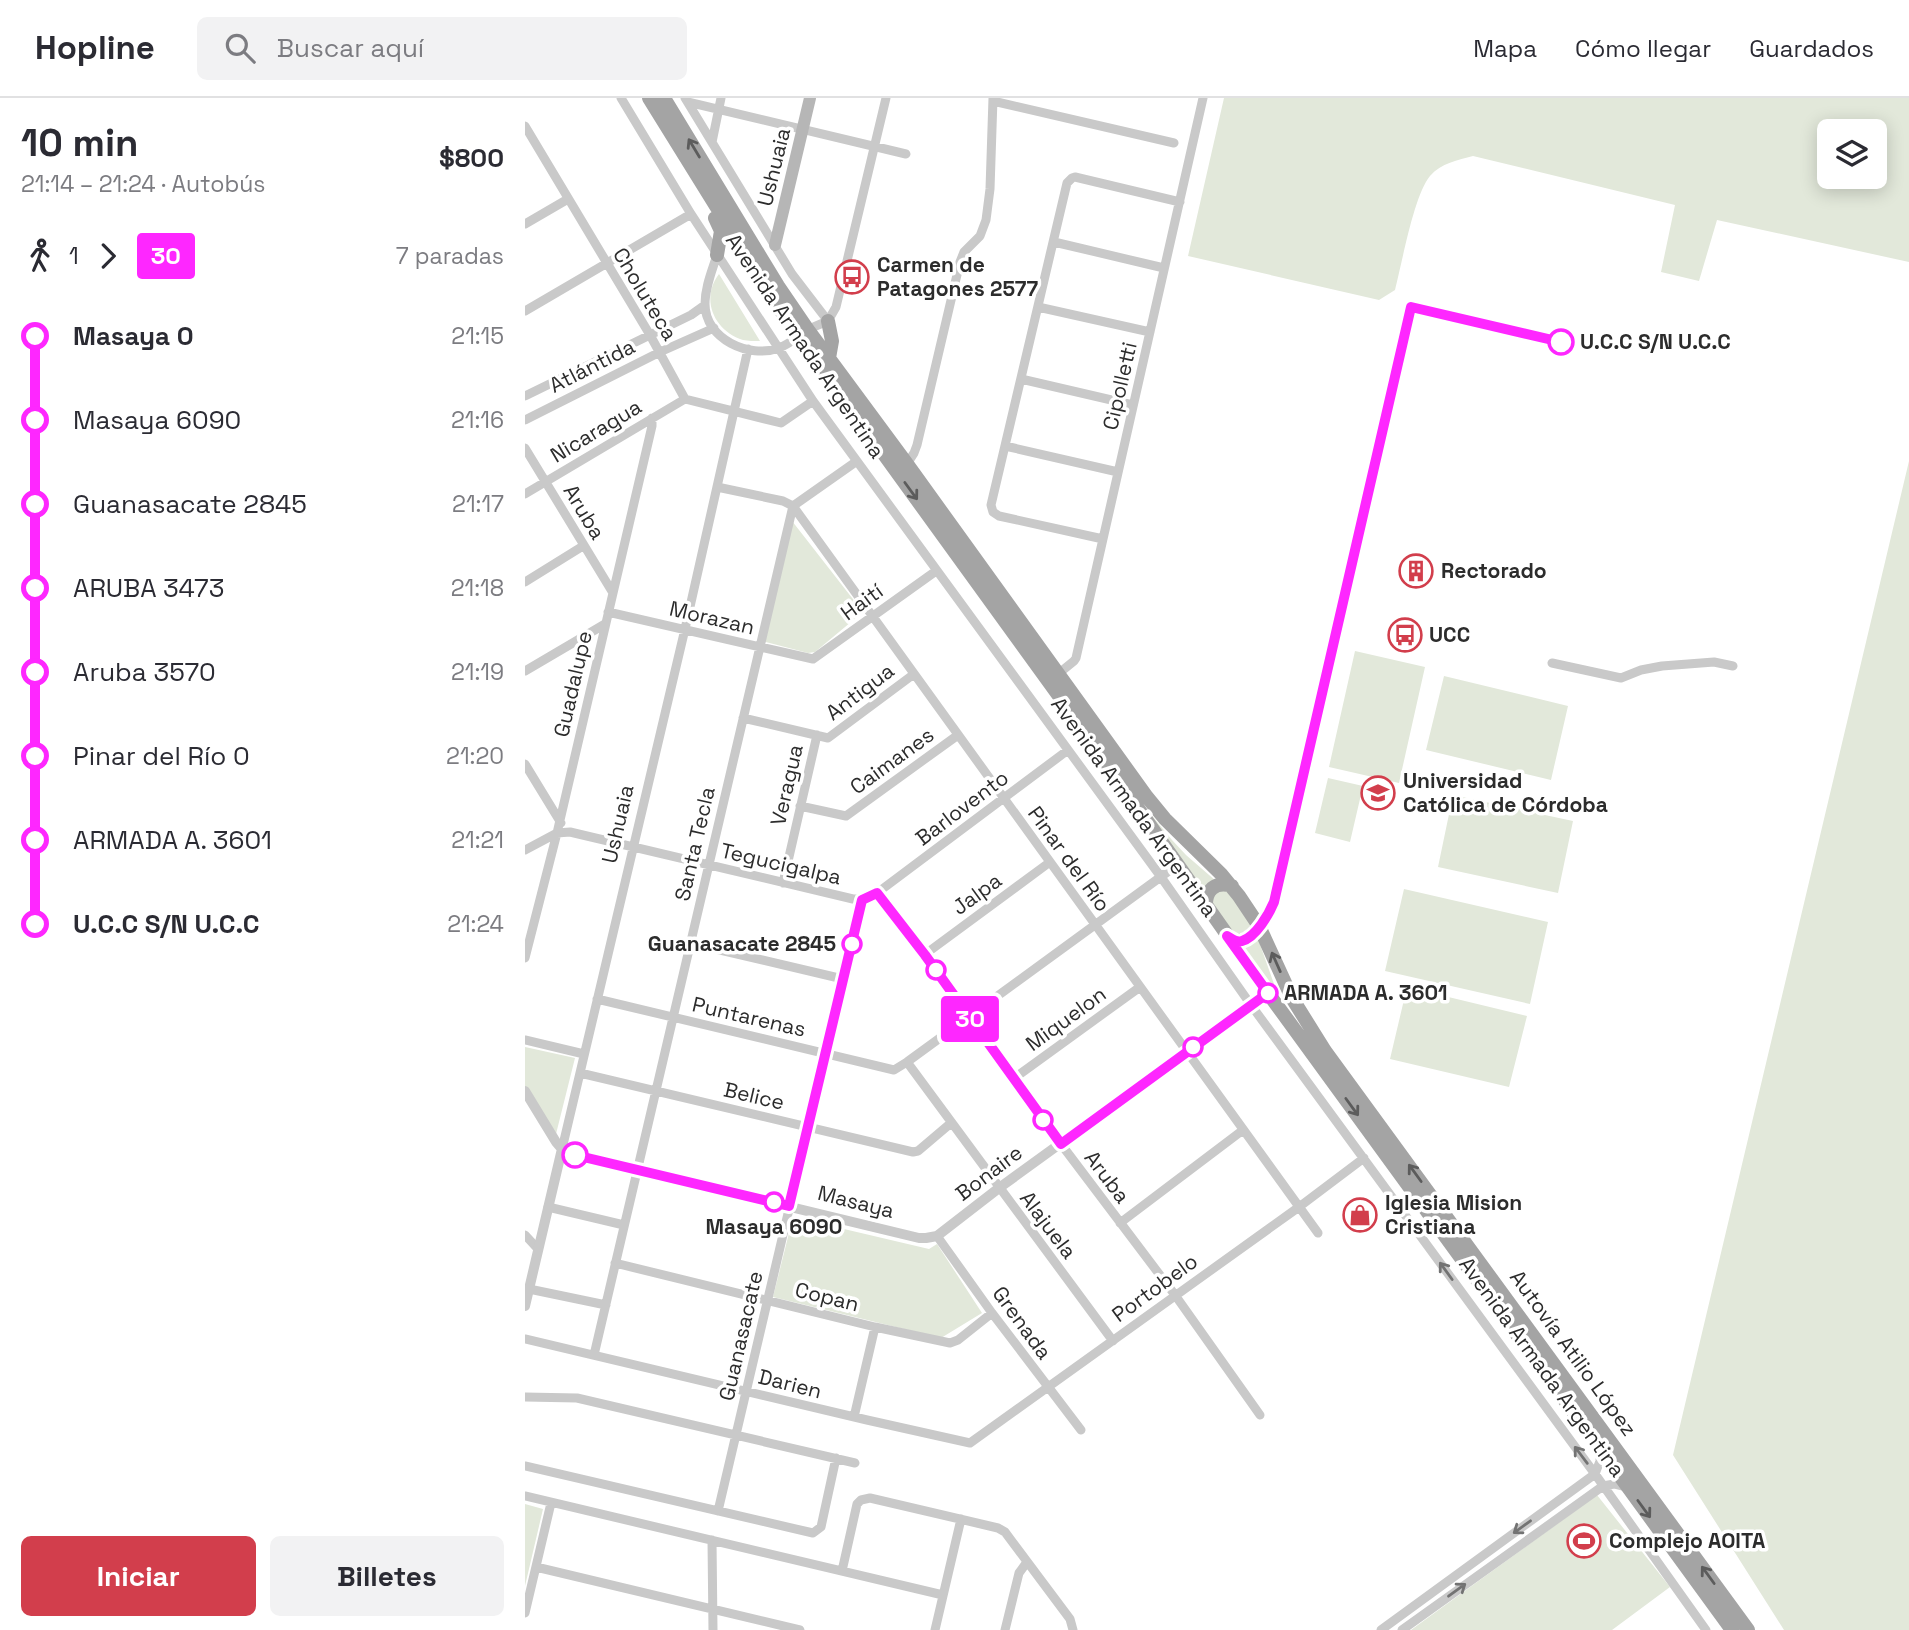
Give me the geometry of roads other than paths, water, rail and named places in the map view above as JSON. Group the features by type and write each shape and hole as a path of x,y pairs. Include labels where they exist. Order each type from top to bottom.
{"main road":[{"name":"Avenida Armada Argentina","path":"649,98 688,163 803,333 1268,993"},
{"name":"Avenida Armada Argentina","path":"664,98 778,286 803,333 829,358 1165,819 1232,886 1259,926 1292,998"},
{"name":"Ushuaia","path":"775,245 810,98"},
{"path":"688,163 721,231 717,256"},
{"path":"828,321 832,341 829,358"},
{"path":"1206,908 1207,894 1213,887 1223,883 1232,886"},
{"path":"1227,936 1237,941 1245,940 1259,926"},
{"name":"Autovía Atilio López","path":"1268,993 1601,1448 1728,1628"},
{"name":"Autovía Atilio López","path":"1292,998 1325,1051 1748,1630"}],"street":[{"name":"Avenida Armada Argentina","path":"621,98 717,256 813,401 1706,1630"},
{"path":"712,142 721,98"},
{"path":"717,256 708,282 705,305 714,328 728,342 748,349 778,349 828,321 836,307 885,98"},
{"name":"Cipolletti","path":"1058,674 1076,657 1203,98"},
{"name":"Avenida Armada Argentina","path":"687,100 792,274 828,321"},
{"path":"687,100 905,154"},
{"path":"907,464 917,445 960,262 964,252 980,236 986,220 990,188 993,100 1174,143"},
{"name":"Choluteca","path":"526,131 650,335 685,398"},
{"path":"1103,539 999,516 993,512 991,505 1067,183 1075,177 1179,202"},
{"path":"525,224 568,198"},
{"path":"525,311 691,214"},
{"path":"1054,242 1164,268"},
{"name":"Atlántida","path":"525,396 695,313 705,305"},
{"path":"1038,307 1150,332"},
{"name":"Atlántida","path":"525,420 714,328"},
{"name":"Ushuaia","path":"525,1306 685,629 748,349"},
{"path":"1021,379 1133,405"},
{"path":"685,398 777,423 786,421 813,401"},
{"name":"Nicaragua","path":"525,494 685,398"},
{"name":"Guadalupe","path":"525,958 557,833 652,418"},
{"path":"1005,446 1118,472"},
{"name":"Aruba","path":"525,448 613,593"},
{"path":"717,486 783,501 793,506 857,461"},
{"name":"Pinar del Río","path":"793,506 1318,1233"},
{"name":"Santa Tecla","path":"594,1355 793,506"},
{"path":"525,582 583,546"},
{"name":"Haití","path":"808,659 817,658 936,571"},
{"name":"Morazan","path":"608,612 808,659"},
{"path":"525,671 605,624"},
{"path":"1552,663 1621,678 1662,666 1714,662 1733,666"},
{"name":"Antigua","path":"817,736 828,738 914,674"},
{"path":"743,718 817,736"},
{"name":"Caimanes","path":"800,806 846,816 958,735"},
{"name":"Veragua","path":"783,883 817,736"},
{"name":"Barlovento","path":"877,893 1068,750"},
{"path":"525,765 559,821 570,832"},
{"path":"525,850 557,833 570,832"},
{"name":"Tegucigalpa","path":"570,832 862,900"},
{"name":"Jalpa","path":"925,955 1050,862"},
{"path":"907,1062 1177,865"},
{"path":"862,900 877,893"},
{"name":"Aruba","path":"877,893 1175,1295 1260,1415"},
{"name":"Guanasacate","path":"718,1511 862,900"},
{"path":"690,943 843,979"},
{"name":"Miquelon","path":"1013,1079 1140,987"},
{"name":"Bonaire","path":"937,1236 1268,993"},
{"name":"Puntarenas","path":"597,999 894,1070 907,1062"},
{"path":"525,1040 584,1054"},
{"name":"Alajuela","path":"907,1062 1113,1341"},
{"name":"Belice","path":"580,1073 913,1152 918,1151 951,1123"},
{"path":"525,1091 562,1149"},
{"path":"1120,1223 1243,1130"},
{"name":"Masaya","path":"562,1149 574,1155 919,1238 937,1236"},
{"name":"Portobelo","path":"965,1443 974,1441 1364,1158"},
{"path":"548,1207 624,1225"},
{"path":"525,1235 538,1249"},
{"name":"Grenada","path":"937,1236 1081,1430"},
{"name":"Copan","path":"615,1263 950,1343 958,1340 992,1313"},
{"path":"529,1289 606,1305"},
{"path":"854,1417 875,1327"},
{"name":"Darien","path":"525,1339 965,1443"},
{"path":"525,1397 577,1398 855,1463"},
{"path":"1381,1630 1595,1474 1601,1461 1601,1448"},
{"path":"525,1466 809,1533 816,1532 821,1527 837,1458"},
{"path":"1402,1630 1603,1486 1614,1484 1630,1489"},
{"path":"525,1496 943,1595"},
{"path":"842,1571 856,1508 861,1500 870,1498 998,1528 1005,1532 1070,1619 1073,1630"},
{"path":"525,1613 551,1503"},
{"path":"935,1630 961,1519"},
{"path":"712,1540 713,1630"},
{"path":"1005,1630 1019,1573 1027,1562"},
{"path":"536,1567 800,1630"}],"place":[{"name":"Carmen de Patagones 2577","path":"852,277"},
{"name":"U.C.C S/N U.C.C","path":"1561,342"},
{"name":"Rectorado","path":"1416,571"},
{"name":"UCC","path":"1405,635"},
{"name":"Universidad Católica de Córdoba","path":"1378,793"},
{"name":"Guanasacate 2845","path":"852,944"},
{"name":"ARMADA A. 3601","path":"1268,993"},
{"name":"Masaya 6090","path":"774,1202"},
{"name":"Iglesia Mision Cristiana","path":"1360,1215"},
{"name":"Complejo AOITA","path":"1584,1541"}]}
